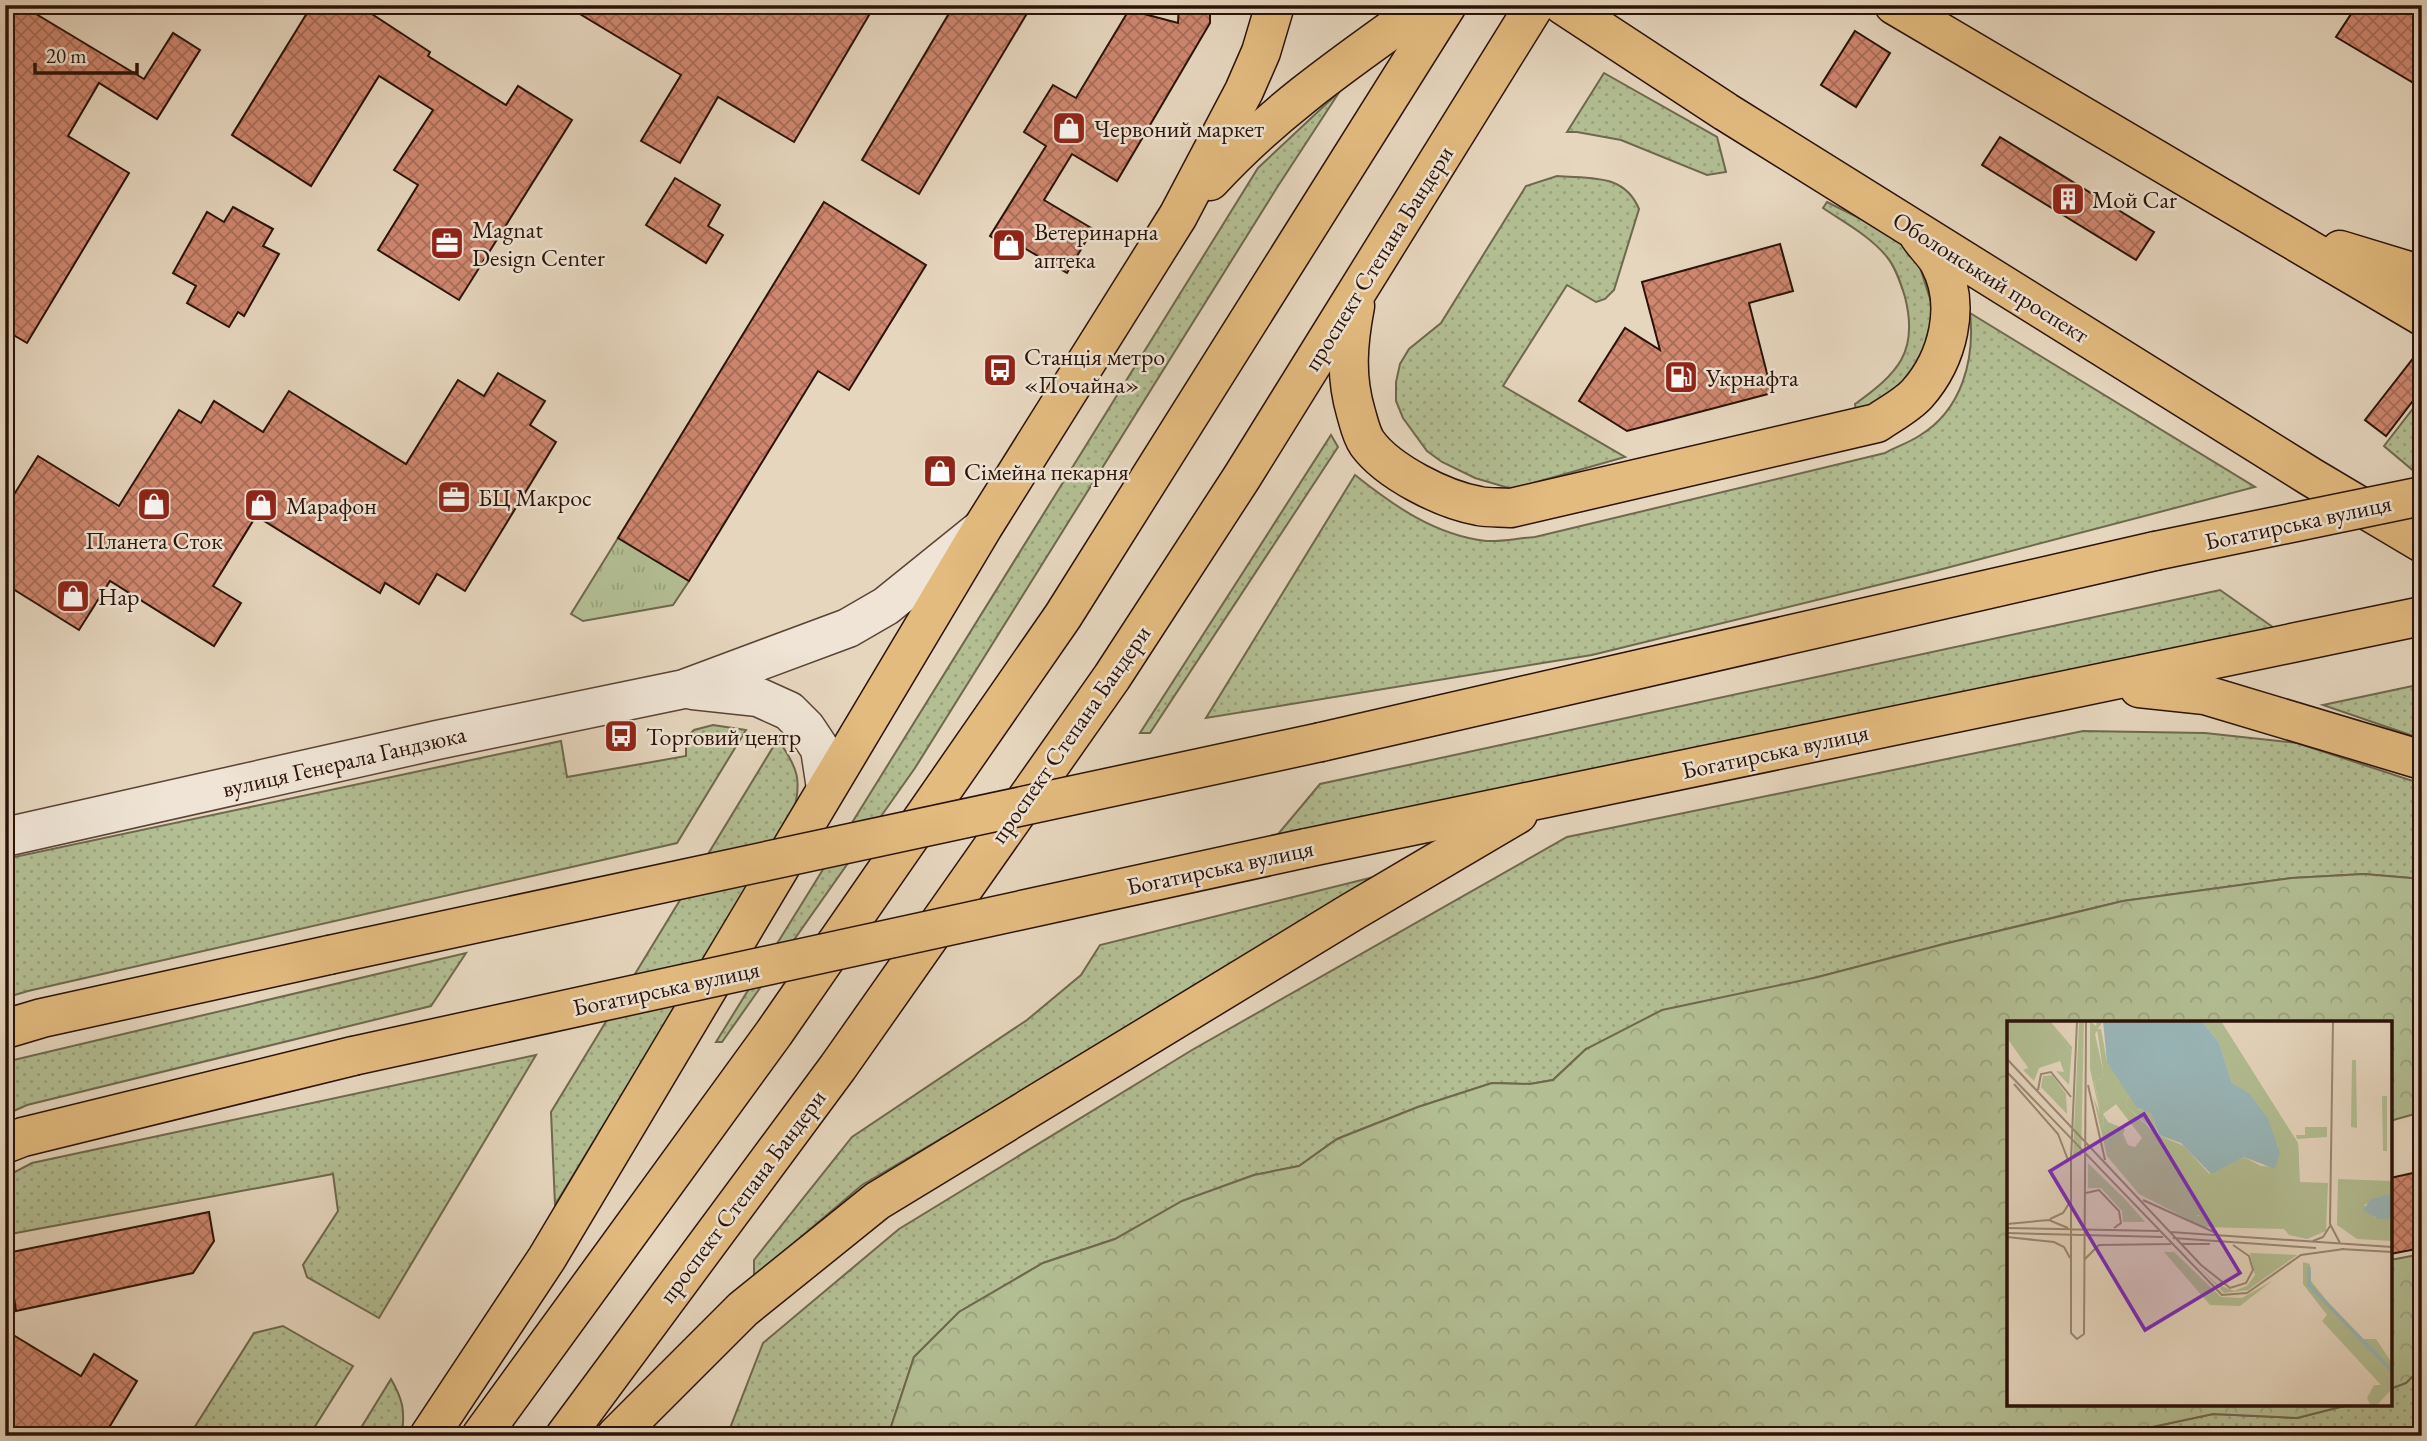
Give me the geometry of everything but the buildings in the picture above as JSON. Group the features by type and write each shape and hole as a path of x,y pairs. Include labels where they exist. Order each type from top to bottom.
{"main road":[{"path":"429,1436 547,1258 983,527 1178,216 1244,91 1261,52 1275,5"},
{"path":"1178,216 1232,156 1304,92 1426,5"},
{"path":"481,1436 774,1033 1063,616 1447,5"},
{"name":"проспект Степана Бандери","path":"565,1436 838,1067 1111,677 1242,477 1535,5"},
{"name":"Оболонський проспект","path":"1563,5 1726,112 2422,543"},
{"path":"1894,5 2422,316"},
{"path":"1934,5 1954,39"},
{"path":"2270,227 2422,275"},
{"path":"1358,292 1347,369 1352,402 1368,444 1409,477 1441,494 1478,506 1511,508 1877,423 1916,395 1941,356 1951,319 1948,288 1939,262 1913,229"},
{"name":"Богатирська вулиця","path":"5,1029 42,1018 329,955 1321,742 2155,551 2422,496"},
{"name":"Богатирська вулиця","path":"14,1140 353,1056 1306,848 2422,616"},
{"path":"2102,684 2205,695 2422,760"},
{"path":"616,1436 743,1309 877,1201 1350,913 1546,798"}],"street":[{"name":"вулиця Генерала Гандзюка","path":"5,838 416,745 684,689 848,628 886,606 983,527"},
{"name":"вулиця Генерала Гандзюка","path":"684,689 758,697 789,711 806,728 820,749 826,788"}],"green space":[{"path":"1604,73 1717,137 1726,172 1707,175 1621,140 1567,132"},
{"path":"1340,91 915,768 722,1042 716,1042 1258,168"},
{"path":"1557,176 1593,178 1615,184 1633,197 1639,209 1614,290 1605,299 1596,302 1567,285 1503,386 1625,457 1512,489 1475,478 1442,462 1427,451 1403,418 1396,401 1396,382 1400,364 1409,349 1441,323 1526,186"},
{"path":"1827,202 1863,220 1887,228 1918,261 1931,302 1932,343 1893,399 1856,411 1855,404 1883,382 1901,360 1907,347 1909,316 1902,287 1890,261 1865,236 1823,208"},
{"path":"1970,313 2255,487 1931,572 1592,655 1206,718 1355,475 1400,508 1432,526 1467,538 1498,541 1535,537 1885,453 1934,425 1955,398 1967,366"},
{"path":"2422,397 2422,478 2384,446"},
{"path":"1331,435 1338,447 1150,733 1140,733"},
{"path":"618,538 689,581 673,605 583,621 571,614"},
{"path":"2220,590 2277,630 1274,839 1320,784"},
{"path":"2422,684 2422,739 2323,705"},
{"path":"713,725 746,730 677,843 5,998 5,859 561,741 567,777 686,756 686,738 694,730"},
{"path":"2083,731 2205,733 2297,743 2422,784 2422,879 2364,874 2292,878 2123,901 1818,977 1586,1049 1553,1080 1530,1084 1492,1083 1418,1107 1337,1139 1299,1166 1254,1175 1183,1201 1115,1239 1043,1263 959,1312 914,1357 888,1436 727,1436 763,1343 899,1229 1192,1050 1567,837"},
{"path":"778,739 794,766 798,782 793,814 555,1205 551,1112"},
{"path":"1398,871 862,1185 754,1277 754,1260 852,1137 1027,1020 1081,975 1100,945"},
{"path":"2364,874 2422,879 2422,1112 2392,1120 2392,1021 2007,1021 2007,1406 2344,1406 2297,1418 2213,1414 2152,1427 2125,1436 888,1436 914,1357 959,1312 1043,1263 1115,1239 1182,1201 1254,1175 1299,1166 1337,1139 1418,1107 1492,1083 1530,1084 1553,1080 1586,1049 1662,1010 1818,977 2123,901 2292,878"},
{"path":"466,953 431,1006 27,1105 5,1115 5,1062"},
{"path":"536,1055 379,1318 307,1277 303,1265 338,1211 333,1174 5,1235 5,1177 32,1163"},
{"path":"2422,1254 2422,1367 2406,1383 2392,1388 2392,1260"},
{"path":"283,1326 353,1366 309,1436 189,1436 254,1333"},
{"path":"2422,1367 2422,1436 2125,1436 2152,1427 2213,1414 2297,1418 2344,1406 2392,1406 2392,1388 2406,1383"},
{"path":"391,1379 402,1405 402,1434 356,1436"}],"place":[{"name":"Червоний маркет","path":"1069,128"},
{"name":"Мой Car","path":"2068,199"},
{"name":"Magnat Design Center","path":"447,243"},
{"name":"Ветеринарна аптека","path":"1009,245"},
{"name":"Станція метро «Почайна»","path":"1000,370"},
{"name":"Укрнафта","path":"1681,377"},
{"name":"Сімейна пекарня","path":"940,471"},
{"name":"БЦ Макрос","path":"454,497"},
{"name":"Планета Сток","path":"154,504"},
{"name":"Марафон","path":"261,505"},
{"name":"Hap","path":"73,596"},
{"name":"Торговий центр","path":"621,736"}]}
